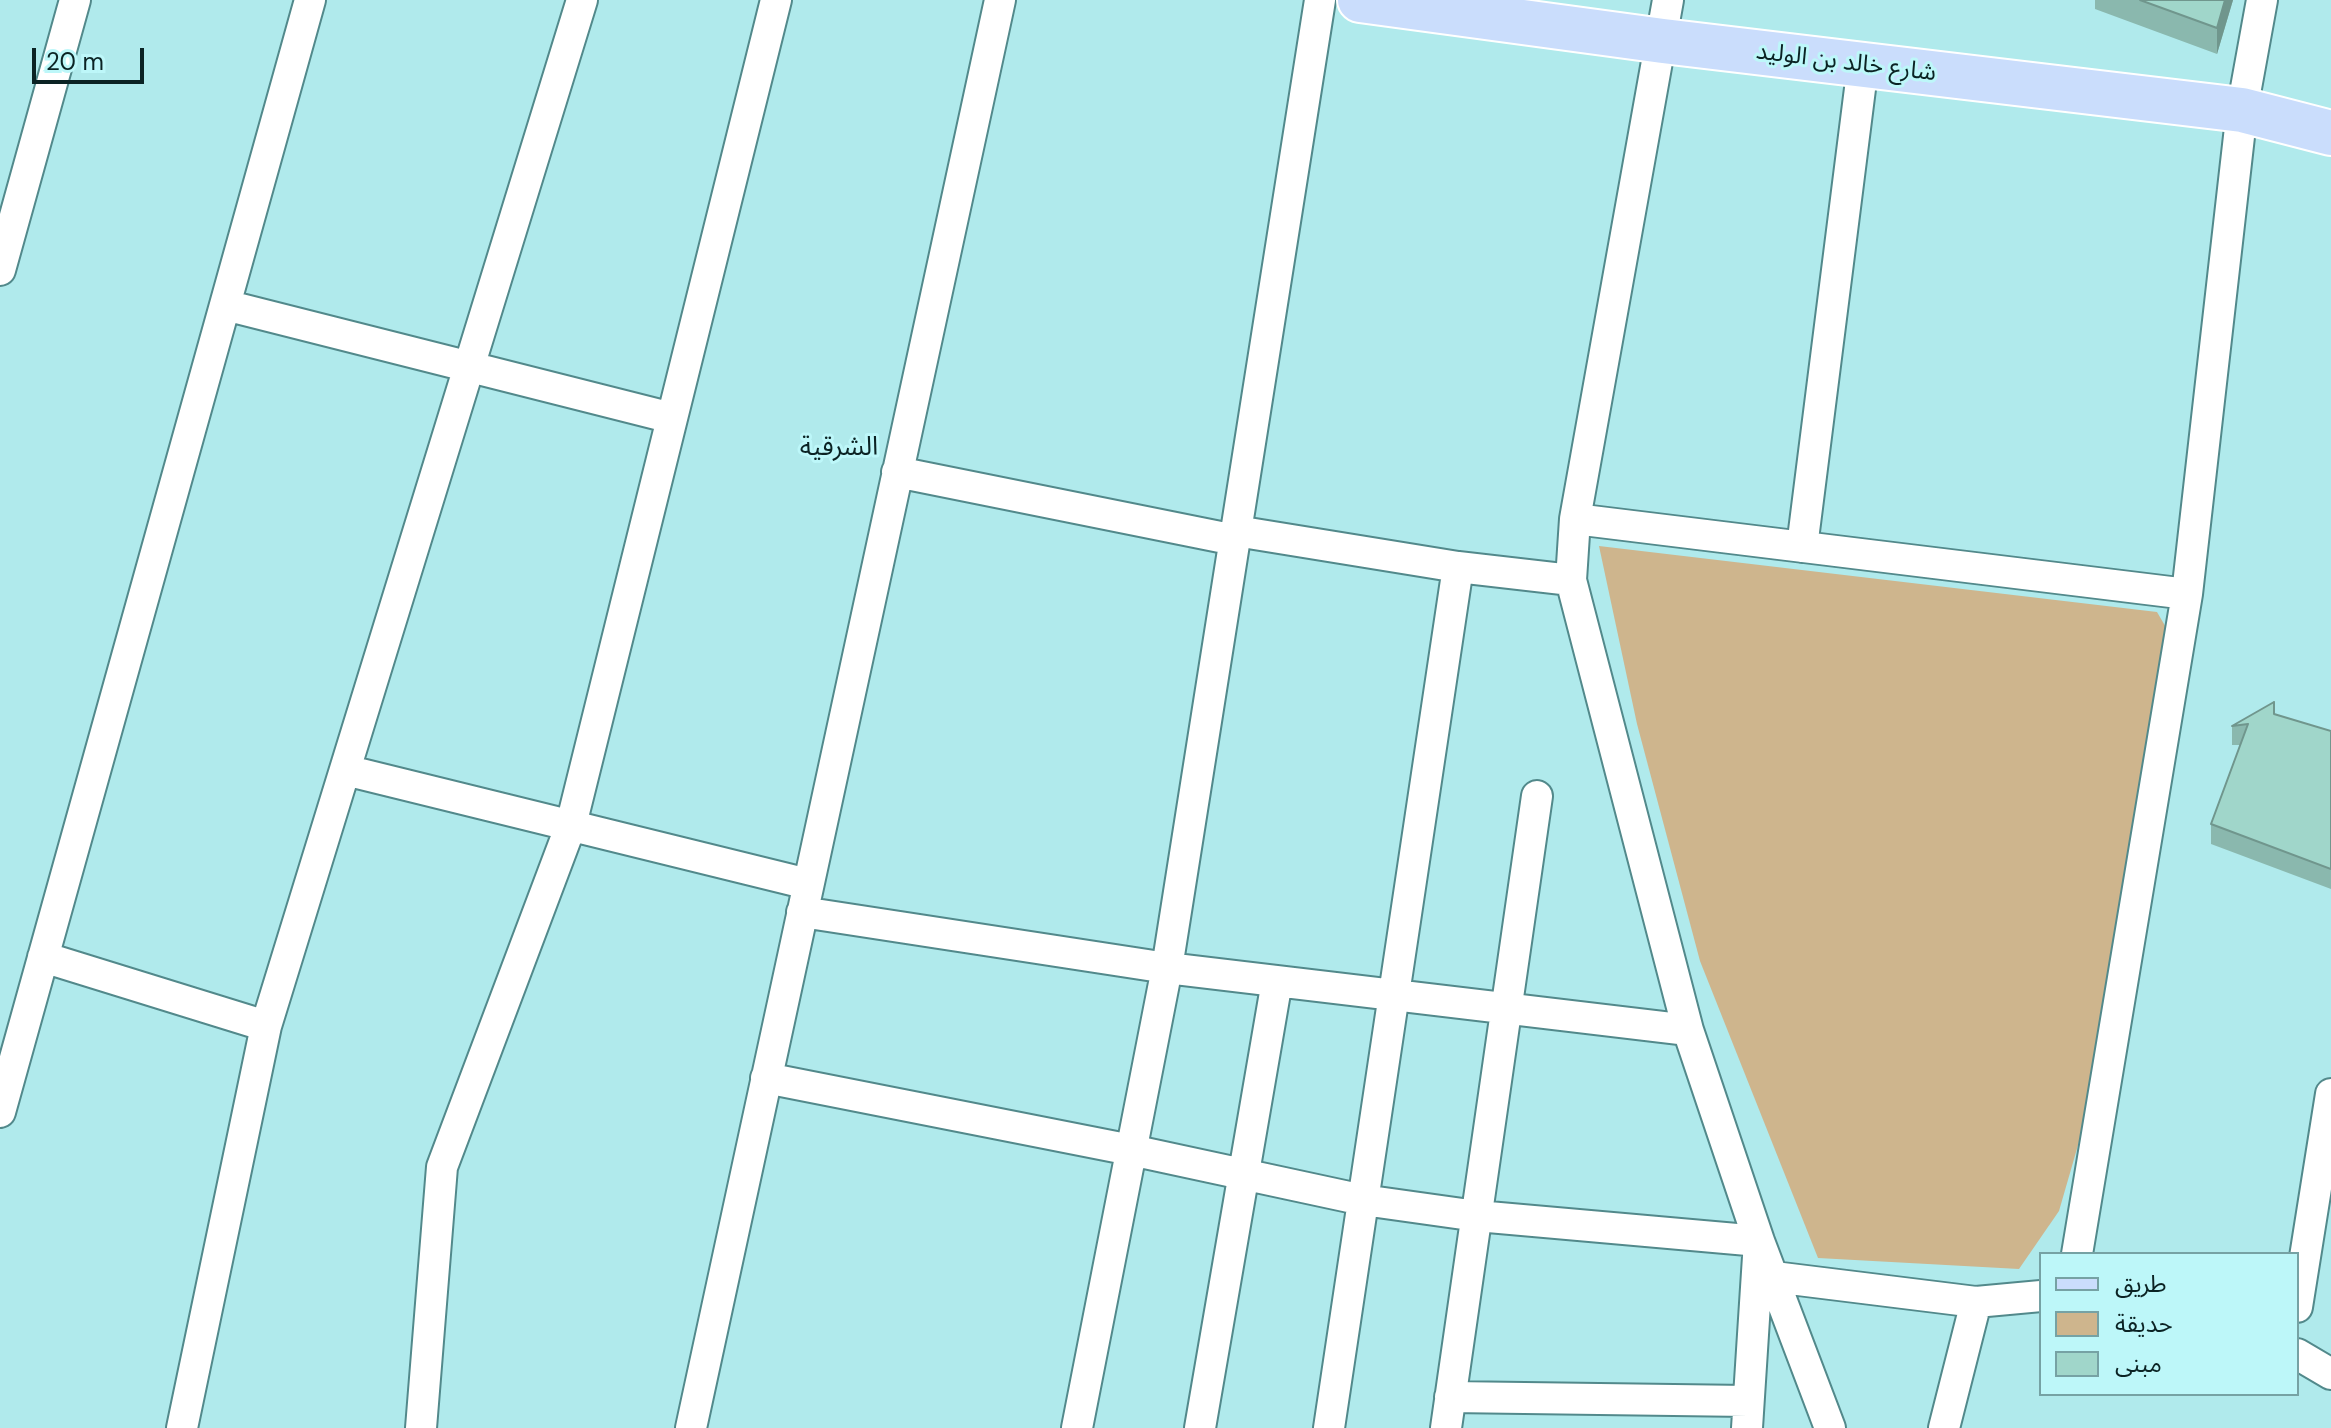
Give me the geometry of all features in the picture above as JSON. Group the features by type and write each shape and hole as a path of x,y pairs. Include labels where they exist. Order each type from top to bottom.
{"main road":[{"name":"شارع خالد بن الوليد","path":"1360,0 1666,21 1863,65 2242,110 2331,133"}],"street":[{"path":"0,270 75,0"},
{"path":"0,1112 310,0"},
{"path":"182,1428 266,1026 582,0"},
{"path":"421,1428 442,1167 571,825 776,0"},
{"path":"691,1428 1000,0"},
{"path":"1077,1428 1167,968 1320,0"},
{"path":"2077,1252 2187,594 2242,110 2262,0"},
{"path":"1666,21 1575,519 1571,580 1688,1030 1759,1241 1830,1428"},
{"path":"1802,547 1863,65"},
{"path":"225,305 672,418"},
{"path":"897,472 1235,536 1571,580"},
{"path":"1575,519 2187,594"},
{"path":"1329,1428 1458,567"},
{"path":"345,770 571,825 805,898 1167,968 1688,1030"},
{"path":"1446,1428 1537,796"},
{"path":"43,957 266,1026"},
{"path":"1200,1428 1277,981"},
{"path":"766,1078 1131,1150 1363,1200 1477,1216 1759,1241"},
{"path":"2299,1294 2331,1094"},
{"path":"1450,1397 1747,1415 1759,1241"},
{"path":"1774,1277 1976,1302 2039,1296"},
{"path":"1944,1428 1976,1302"},
{"path":"2299,1355 2331,1374"}],"green space":[{"path":"1599,546 2157,612 2171,636 2087,1114 2059,1211 2019,1269 1818,1258 1700,961 1637,724"}],"building":[{"path":"2140,0 2225,0 2217,28"},
{"path":"2274,702 2274,714 2331,731 2331,869 2211,824 2248,724 2232,726"}],"district":[{"name":"الشرقية","path":"839,448"}]}
